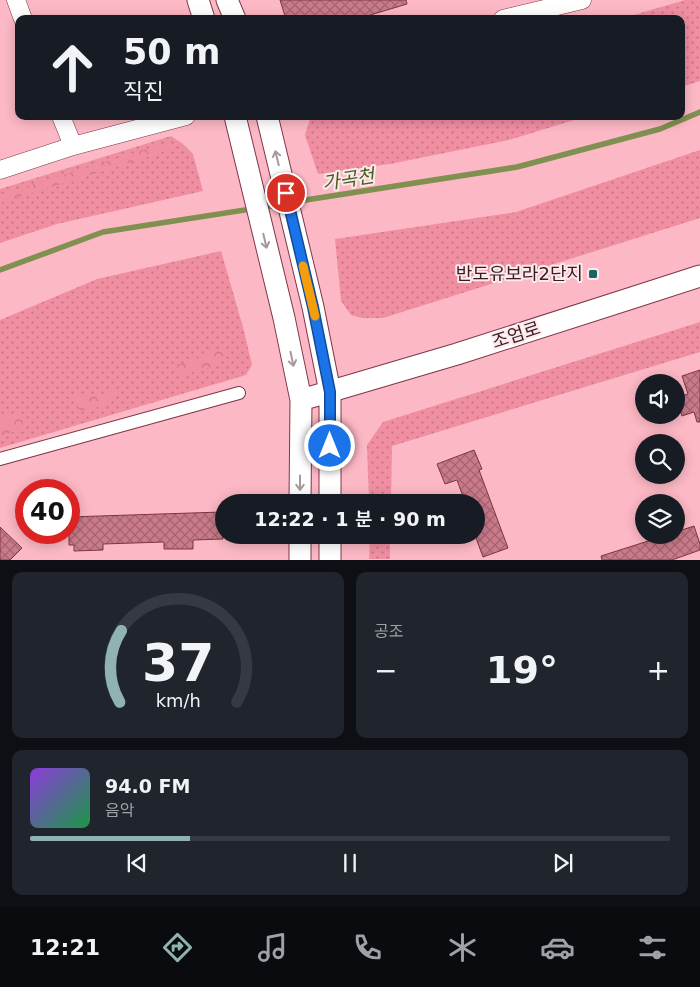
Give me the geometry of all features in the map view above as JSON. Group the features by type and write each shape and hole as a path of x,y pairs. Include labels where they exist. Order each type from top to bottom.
{"street":[{"path":"16,0 22,15"},
{"path":"198,0 203,15"},
{"path":"227,0 233,15"},
{"path":"520,15 582,0"},
{"path":"63,120 73,146"},
{"path":"0,170 73,146 171,120"},
{"path":"236,120 284,318 301,400 300,494"},
{"path":"269,120 313,307 330,392 330,494"},
{"name":"조엄로","path":"301,400 466,351 700,276"},
{"path":"0,459 238,393"},
{"path":"300,544 300,560"},
{"path":"330,544 330,560"}],"green space":[{"path":"685,0 700,0 700,81 685,86 685,15 634,15"},
{"path":"310,120 574,120 509,140 390,164 318,174 305,135"},
{"path":"171,136 193,154 203,191 57,224 0,243 0,189"},
{"path":"169,142 173,146 163,152 0,203 0,195"},
{"path":"700,150 700,218 383,318 362,318 351,315 341,301 335,239 516,212"},
{"path":"221,251 252,365 246,375 0,448 0,320 97,279"},
{"path":"700,322 700,352 392,446 391,494 369,494 367,445 383,422"},
{"path":"208,349 230,350 219,365 178,376 173,366 197,359"},
{"path":"122,387 108,405 80,411 74,397 101,396"},
{"path":"15,413 30,420 13,432 0,436 0,417"},
{"path":"370,544 390,544 390,559 369,559"}],"building":[{"path":"280,0 406,0 407,4 370,15 285,15"},
{"path":"700,370 700,422 697,422 694,412 685,415 685,395 688,394 685,385 685,375"},
{"path":"474,450 482,469 479,470 508,548 483,557 478,544 485,544 485,494 462,494 457,480 445,484 437,464"},
{"path":"215,512 215,539 193,540 193,549 164,549 164,542 103,544 103,550 74,551 74,545 69,544 80,544 80,517"},
{"path":"694,526 700,550 672,560 602,560 601,556 639,544 685,544 685,529"},
{"path":"0,527 15,541 15,544 22,548 10,560 0,560"}],"waterway":[{"name":"가곡천","path":"685,118 700,112"},
{"name":"가곡천","path":"293,202 517,167 660,129 681,120"},
{"name":"가곡천","path":"0,270 103,232 284,204"}],"slow traffic":[{"path":"303,266 315,316"}],"place":[{"name":"반도유보라2단지","path":"593,274"}],"route":[{"path":"286,193 313,307 330,392 330,446"}]}
